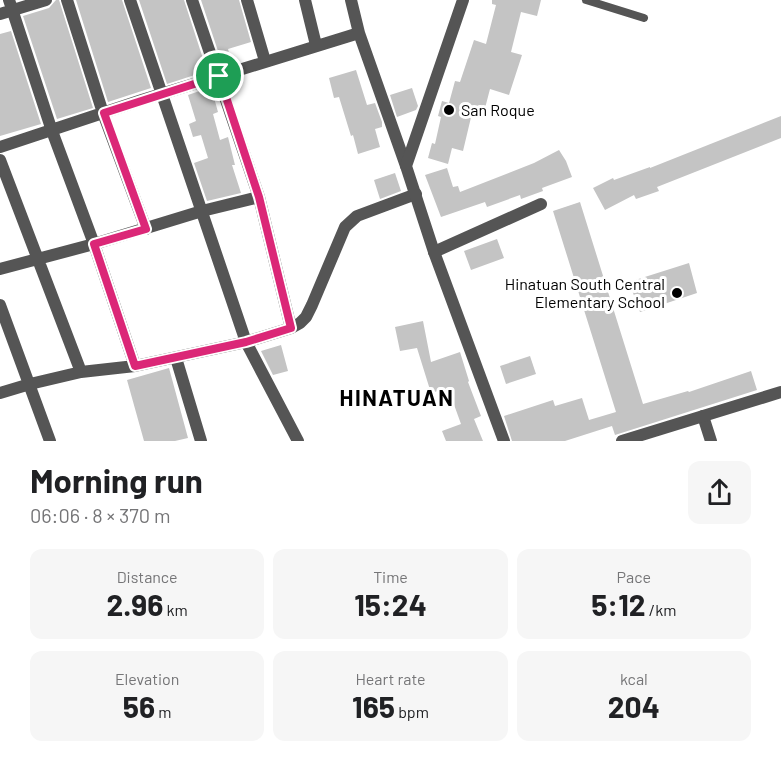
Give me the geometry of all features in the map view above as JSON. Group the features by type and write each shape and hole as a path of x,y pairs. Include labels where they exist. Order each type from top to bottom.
{"street":[{"path":"46,0 7,8 94,244 135,366"},
{"path":"67,0 104,113 146,229"},
{"path":"130,0 246,342 298,441"},
{"path":"192,0 259,197 291,328"},
{"path":"246,0 265,61"},
{"path":"305,0 316,45"},
{"path":"351,0 358,33 416,194 434,252 504,441"},
{"path":"406,166 463,0"},
{"path":"0,147 358,33"},
{"path":"0,160 81,372"},
{"path":"0,393 81,372 135,366 176,358 246,342 291,328 306,317 345,227 350,221 357,216 416,194"},
{"path":"0,269 259,197"},
{"path":"434,252 541,204"},
{"path":"0,305 50,441"},
{"path":"176,358 201,441"},
{"path":"623,441 781,392"},
{"path":"703,416 711,441"}],"lane":[{"path":"586,0 644,18"}],"building":[{"path":"56,0 59,0 93,108 57,119 23,16 49,8"},
{"path":"76,0 122,0 151,88 108,102"},
{"path":"139,0 184,0 207,71 167,84"},
{"path":"201,0 239,0 251,42 228,49 232,63 223,66"},
{"path":"492,0 541,0 537,16 521,12 511,52 522,55 509,95 490,89 484,112 473,109 463,151 452,148 448,164 428,158 432,143 435,144 442,101 449,103 455,81 460,82 474,40 486,44 496,5 492,4"},
{"path":"11,31 41,124 0,136 0,34"},
{"path":"356,70 367,105 375,103 382,122 382,127 375,129 380,147 358,154 339,97 334,98 329,78"},
{"path":"211,87 218,112 213,114 220,140 228,137 235,165 232,165 241,193 207,201 194,163 208,158 201,135 193,137 189,124 196,121 188,95"},
{"path":"412,88 418,106 416,110 397,117 390,95"},
{"path":"781,116 781,138 657,187 659,191 636,199 634,195 605,210 593,188 613,178 614,180 650,168"},
{"path":"559,150 572,177 521,199 520,195 487,207 485,202 441,217 425,175 447,168 453,187 458,186 460,192 534,163"},
{"path":"395,173 401,191 380,199 374,180"},
{"path":"580,202 643,404 689,392 751,371 757,390 615,435 612,426 565,441 512,441 504,416 553,400 555,406 582,398 589,420 616,412 553,211"},
{"path":"497,239 504,258 471,270 464,251"},
{"path":"689,263 697,293 640,312 629,282"},
{"path":"423,321 431,362 460,352 481,416 474,419 483,441 446,441 442,431 461,424 448,388 431,393 417,348 400,351 395,327"},
{"path":"281,345 288,371 273,375 261,351"},
{"path":"530,356 536,374 506,384 500,366"},
{"path":"169,368 188,438 175,441 144,441 127,380"}],"place":[{"name":"San Roque","path":"449,110"},
{"name":"Hinatuan South Central Elementary School","path":"677,293"}],"district":[{"name":"HINATUAN","path":"397,398"}],"route":[{"path":"219,76 259,197 291,328 246,342 135,366 94,244 146,229 104,113 219,76"}]}
